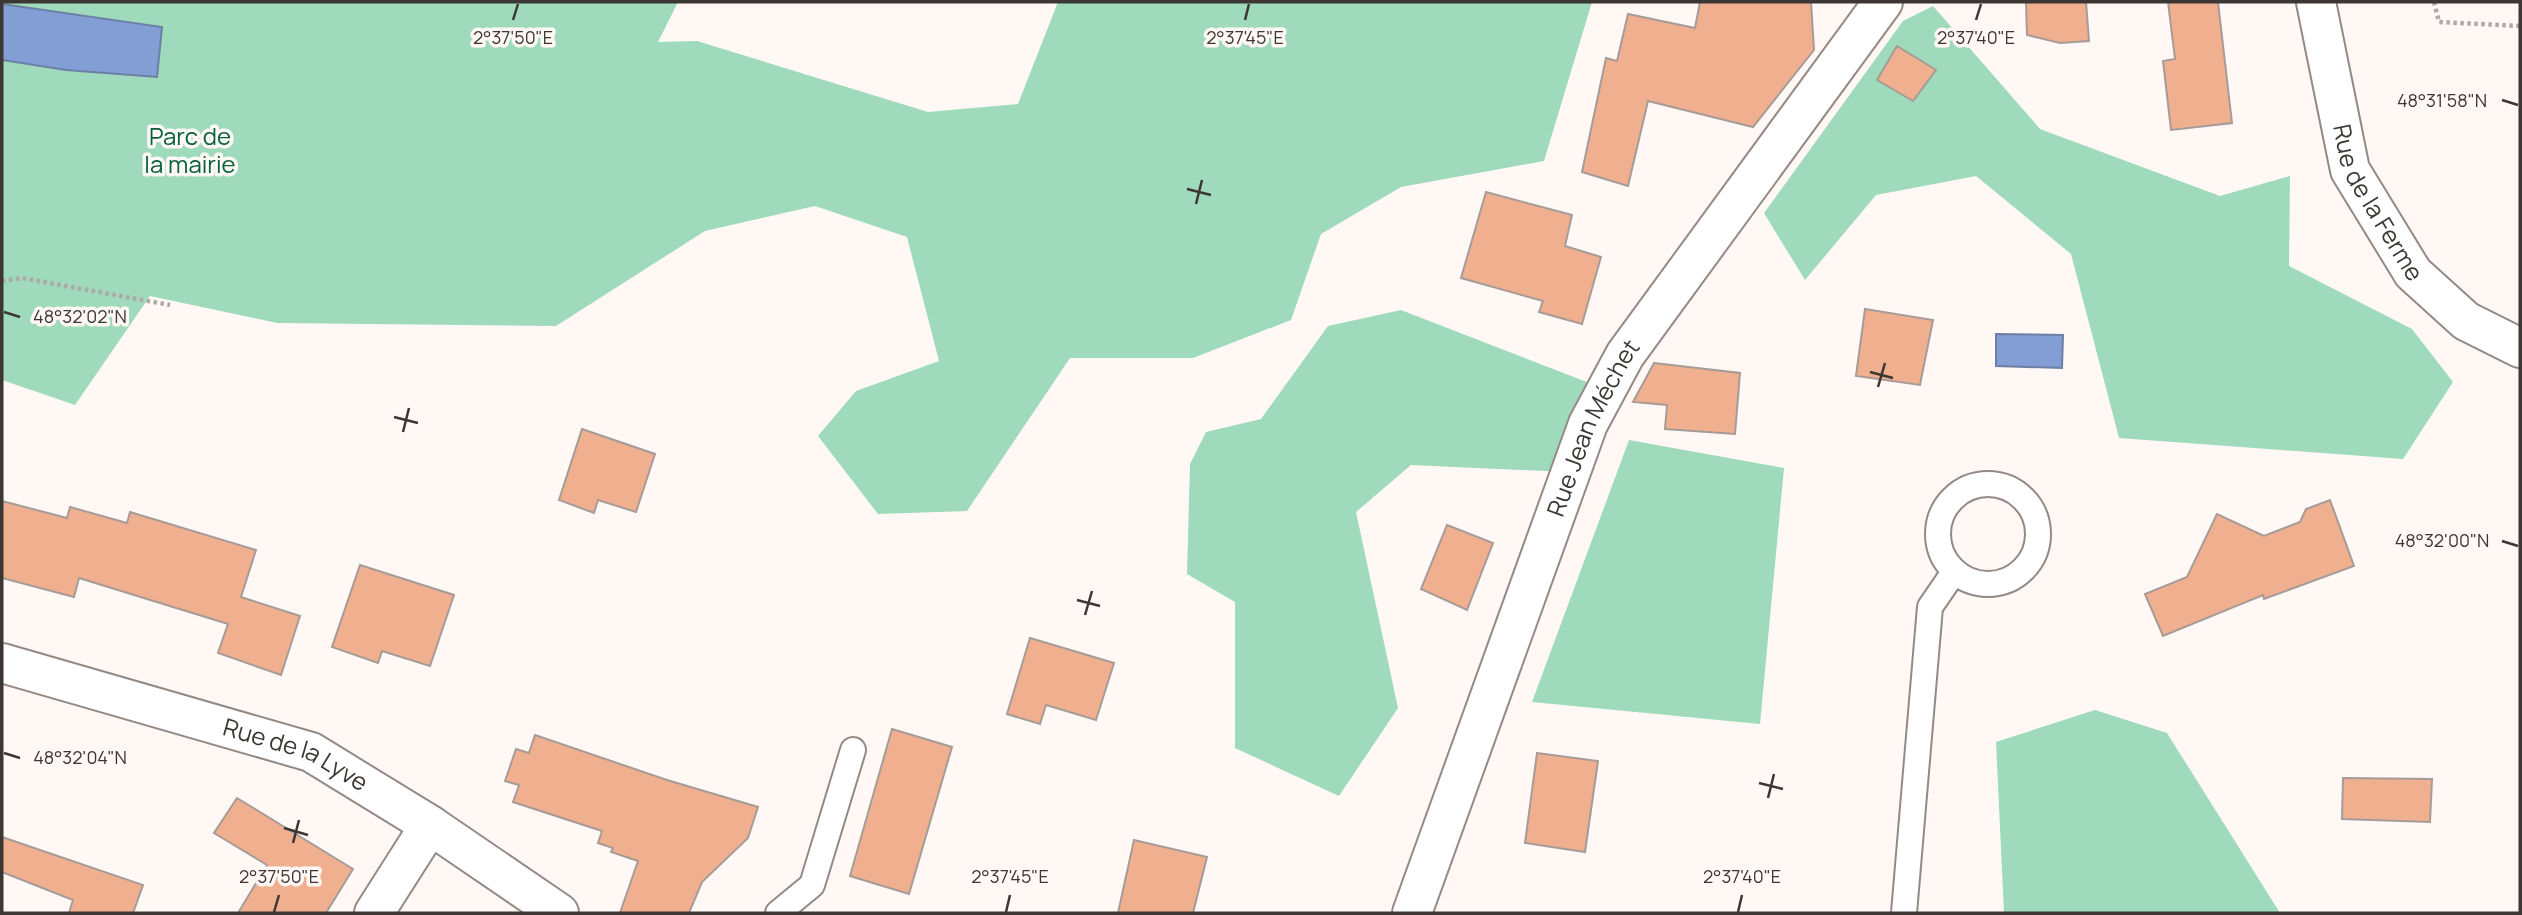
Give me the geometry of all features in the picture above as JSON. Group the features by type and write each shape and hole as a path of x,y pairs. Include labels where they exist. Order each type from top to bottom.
{"street":[{"name":"Rue Jean Méchet","path":"1412,913 1588,424 1625,355 1883,2"},
{"name":"Rue de la Ferme","path":"2316,2 2350,170 2413,273 2466,321 2520,348"},
{"name":"Rue de la Lyve","path":"2,663 310,752 430,825 559,913"},
{"path":"374,913 430,825"}],"lane":[{"path":"1984,484 2002,486 2018,494 2031,508 2038,524 2038,542 2032,559 2021,573 2004,582 1986,585 1968,581 1954,572 1944,559 1938,527 1943,511 1953,498 1967,488 1984,484"},
{"path":"1904,913 1930,607 1954,572"},
{"path":"778,913 812,885 853,750"}],"path":[{"path":"2434,2 2440,22 2520,26"},
{"path":"2,281 22,278 170,305"}],"green space":[{"name":"Parc de la mairie","path":"2,2 678,2 658,42 697,41 928,112 1018,104 1058,2 1592,2 1544,161 1401,187 1321,234 1291,320 1193,358 1070,358 967,511 878,514 818,436 856,391 939,361 907,237 815,206 705,231 556,326 277,323 150,296 75,405 2,380"},
{"path":"1933,6 2040,129 2220,196 2290,176 2289,266 2412,329 2453,382 2403,459 2119,438 2071,254 1976,176 1876,195 1805,280 1764,213 1903,21"},
{"path":"1401,310 1592,384 1568,472 1411,465 1356,512 1398,708 1339,796 1235,748 1235,602 1187,574 1190,464 1206,432 1261,419 1328,326"},
{"path":"1629,440 1784,468 1760,724 1532,702"},
{"path":"2095,710 2167,733 2280,913 2004,913 1996,742"}],"water":[{"path":"2,4 162,27 157,77 66,70 2,60"},
{"path":"1996,334 2063,335 2062,368 1996,366"}],"building":[{"path":"1700,2 1811,2 1814,50 1753,127 1648,101 1628,186 1582,172 1606,58 1617,61 1628,14 1695,28"},
{"path":"2026,2 2086,2 2089,41 2060,43 2027,35"},
{"path":"2168,2 2218,2 2232,123 2171,130 2163,61 2175,59"},
{"path":"1897,46 1936,70 1913,101 1877,80"},
{"path":"1486,192 1572,215 1565,246 1601,257 1582,324 1539,312 1543,301 1461,278"},
{"path":"1865,309 1933,320 1920,385 1856,376"},
{"path":"1654,363 1740,373 1735,434 1665,429 1667,405 1633,402"},
{"path":"582,429 655,454 636,512 598,500 594,513 559,500"},
{"path":"2330,500 2354,566 2264,599 2263,595 2163,636 2145,594 2187,577 2217,514 2264,536 2300,522 2306,509"},
{"path":"2,501 67,518 70,507 127,523 130,512 256,550 241,597 300,616 281,675 218,653 228,624 79,578 74,597 2,578"},
{"path":"1447,525 1493,543 1467,610 1421,589"},
{"path":"360,565 454,595 430,666 382,651 378,663 332,647"},
{"path":"1030,638 1114,663 1096,720 1046,705 1040,724 1007,714"},
{"path":"892,729 952,747 909,894 850,876"},
{"path":"535,735 667,780 758,807 748,838 702,882 689,913 620,913 638,861 611,852 613,848 598,843 602,831 513,802 519,785 505,781 516,749 529,753"},
{"path":"1537,753 1598,761 1585,852 1525,843"},
{"path":"2343,778 2432,779 2430,822 2342,819"},
{"path":"237,798 353,869 326,913 238,913 267,865 214,833"},
{"path":"2,837 143,885 133,913 69,913 73,900 2,872"},
{"path":"1134,840 1207,857 1193,913 1118,913"}]}
